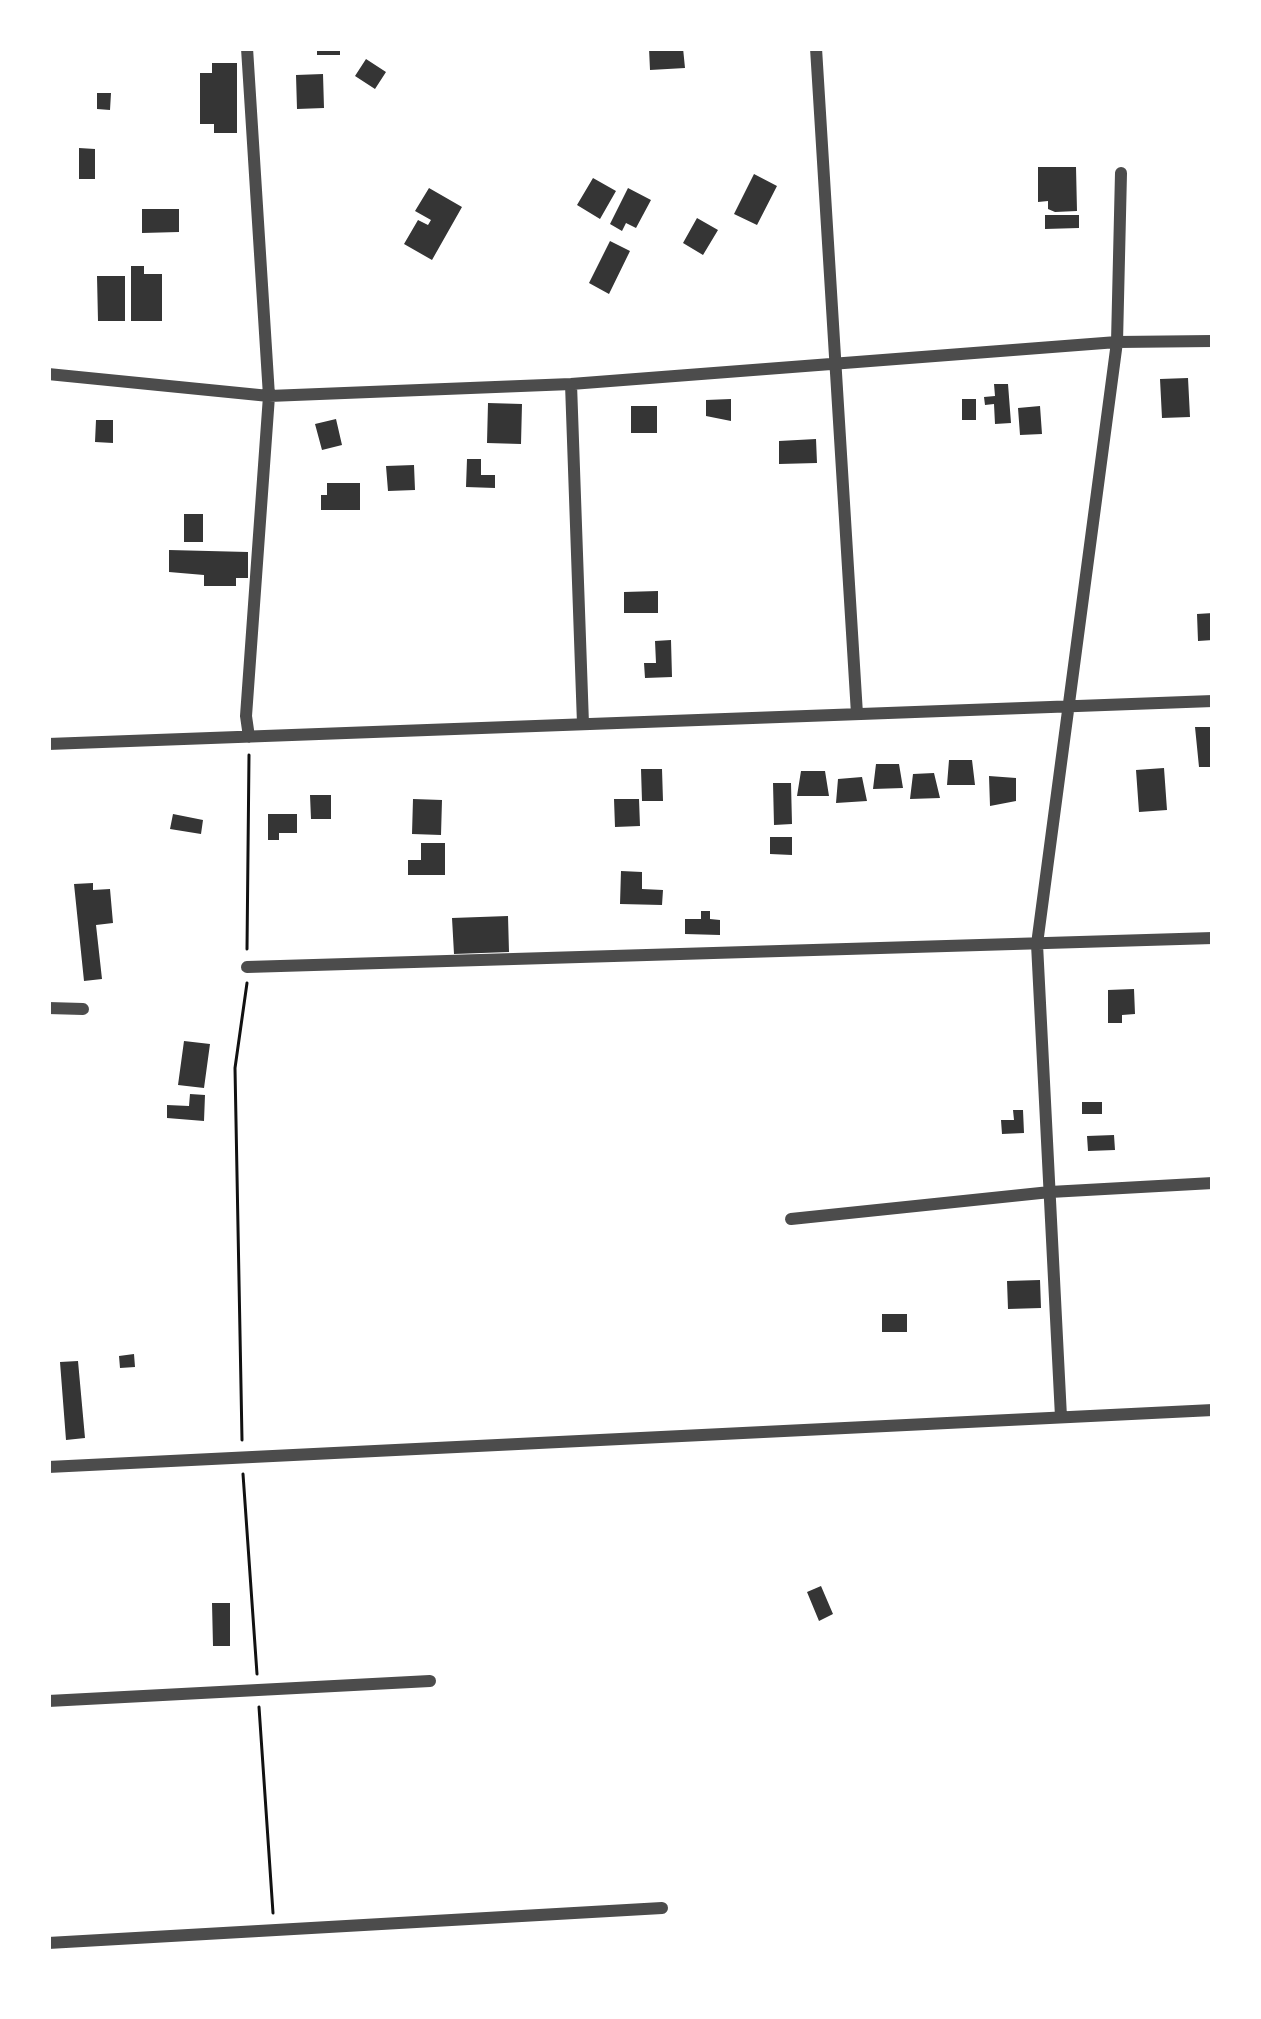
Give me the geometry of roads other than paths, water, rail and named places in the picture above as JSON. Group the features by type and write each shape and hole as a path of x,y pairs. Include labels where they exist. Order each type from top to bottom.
{"street":[{"path":"247,48 269,396 246,716 249,737"},
{"path":"816,48 857,714"},
{"path":"1061,1417 1036,944 1117,342 1121,172"},
{"path":"48,374 269,396 571,384 1117,342 1213,340"},
{"path":"571,384 583,724"},
{"path":"48,744 1213,701"},
{"path":"247,967 1213,938"},
{"path":"48,1008 83,1009"},
{"path":"791,1219 1050,1192 1213,1183"},
{"path":"48,1467 1213,1410"},
{"path":"48,1701 430,1681"},
{"path":"48,1943 662,1908"}]}
